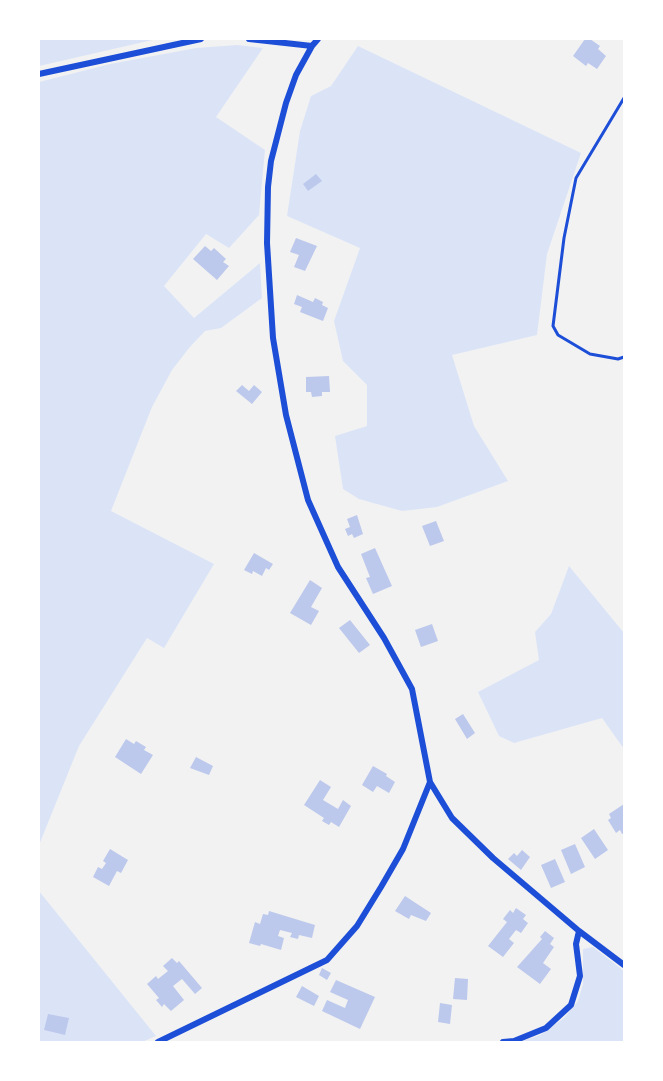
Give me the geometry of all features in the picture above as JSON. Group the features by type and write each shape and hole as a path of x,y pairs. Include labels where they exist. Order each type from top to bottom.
{"street":[{"path":"39,74 201,39"},
{"path":"249,39 312,46"},
{"path":"318,39 296,75 286,103 268,187 267,243 273,338 286,416 308,500 338,567 384,638 412,688 430,782 452,818 493,858 579,931 624,965"},
{"path":"158,1042 327,960 357,926 403,849 430,782"},
{"path":"503,1042 514,1041 546,1028 571,1005 580,976 576,944 579,931"}],"lane":[{"path":"624,98 576,178 564,238 553,326 558,335 590,354 618,359 624,357"}],"shaded area":[{"path":"39,39 157,39 39,66"},
{"path":"237,45 263,48 216,117 265,150 259,215 229,248 206,234 164,286 194,318 260,263 262,298 221,328 205,331 172,370 152,407 111,511 214,564 164,648 147,638 79,746 39,845 39,82 110,64 196,48"},
{"path":"358,46 581,153 547,254 537,335 452,355 474,426 508,481 437,507 402,511 359,499 343,489 335,436 367,426 367,385 343,361 334,321 360,248 287,216 300,131 311,96 331,86"},
{"path":"569,566 624,633 624,749 602,718 514,743 499,736 478,692 539,660 535,632 551,614"},
{"path":"39,891 156,1036 142,1042 39,1042"},
{"path":"593,947 624,971 624,1042 520,1042 540,1035 564,1018 578,1001 583,984 583,949"}],"building":[{"path":"585,39 590,39 600,46 598,49 606,56 597,69 588,63 586,66 573,56"},
{"path":"316,174 322,181 308,191 303,184"},
{"path":"296,238 317,246 305,271 294,267 299,255 290,252"},
{"path":"205,246 211,251 214,248 226,259 223,262 229,266 217,280 193,259"},
{"path":"297,295 313,302 315,298 323,302 322,305 328,308 323,321 300,312 302,307 294,304"},
{"path":"329,376 330,392 322,392 322,396 312,397 311,392 306,392 306,377"},
{"path":"242,385 249,391 254,385 262,392 252,404 236,391"},
{"path":"357,515 363,534 354,538 352,534 348,536 345,529 350,527 347,519"},
{"path":"436,521 444,541 430,546 422,526"},
{"path":"375,548 392,586 373,594 366,578 370,577 361,554"},
{"path":"254,553 273,564 269,570 266,568 262,576 253,571 252,574 244,570"},
{"path":"310,580 322,588 311,607 319,611 311,625 290,613"},
{"path":"350,620 370,645 359,653 339,628"},
{"path":"432,624 438,641 421,647 415,630"},
{"path":"463,714 475,733 467,739 455,719"},
{"path":"126,739 134,744 136,741 146,747 144,750 153,755 141,774 115,757"},
{"path":"196,757 213,766 209,775 190,768"},
{"path":"373,766 395,782 389,793 377,786 373,792 362,785"},
{"path":"320,780 331,787 323,800 338,809 343,800 351,806 339,827 331,822 329,825 322,821 324,818 304,805"},
{"path":"624,804 624,833 622,834 620,830 616,833 608,820 611,818 609,814"},
{"path":"594,829 608,850 595,859 581,838"},
{"path":"575,844 585,867 571,874 561,850"},
{"path":"110,849 128,860 121,873 117,871 109,886 93,877 98,867 102,869 106,863 103,861"},
{"path":"522,850 530,857 521,870 508,859 514,853 517,856"},
{"path":"555,859 565,882 551,888 541,865"},
{"path":"405,896 431,913 426,921 411,915 409,919 395,911"},
{"path":"516,908 526,915 523,919 528,923 521,933 516,930 509,939 514,943 503,957 488,946 507,922 503,919 510,910 513,913"},
{"path":"269,911 315,925 312,938 299,935 298,939 290,937 292,933 280,930 278,936 284,938 281,950 249,943 255,922 260,924 263,914 268,915"},
{"path":"545,931 554,938 550,944 554,947 543,963 551,969 540,984 517,967 542,939 540,937"},
{"path":"172,958 177,963 179,961 202,988 195,994 182,979 173,986 184,1000 171,1011 164,1004 162,1007 156,1000 159,998 147,984 156,976 158,979 168,971 163,966"},
{"path":"322,968 331,973 327,980 319,975"},
{"path":"455,978 468,979 467,1000 453,999"},
{"path":"336,980 375,997 360,1029 322,1011 327,1000 345,1008 348,1000 330,992"},
{"path":"302,986 319,996 314,1006 296,997"},
{"path":"440,1003 452,1005 450,1024 438,1022"},
{"path":"48,1014 69,1018 65,1035 44,1030"}]}
